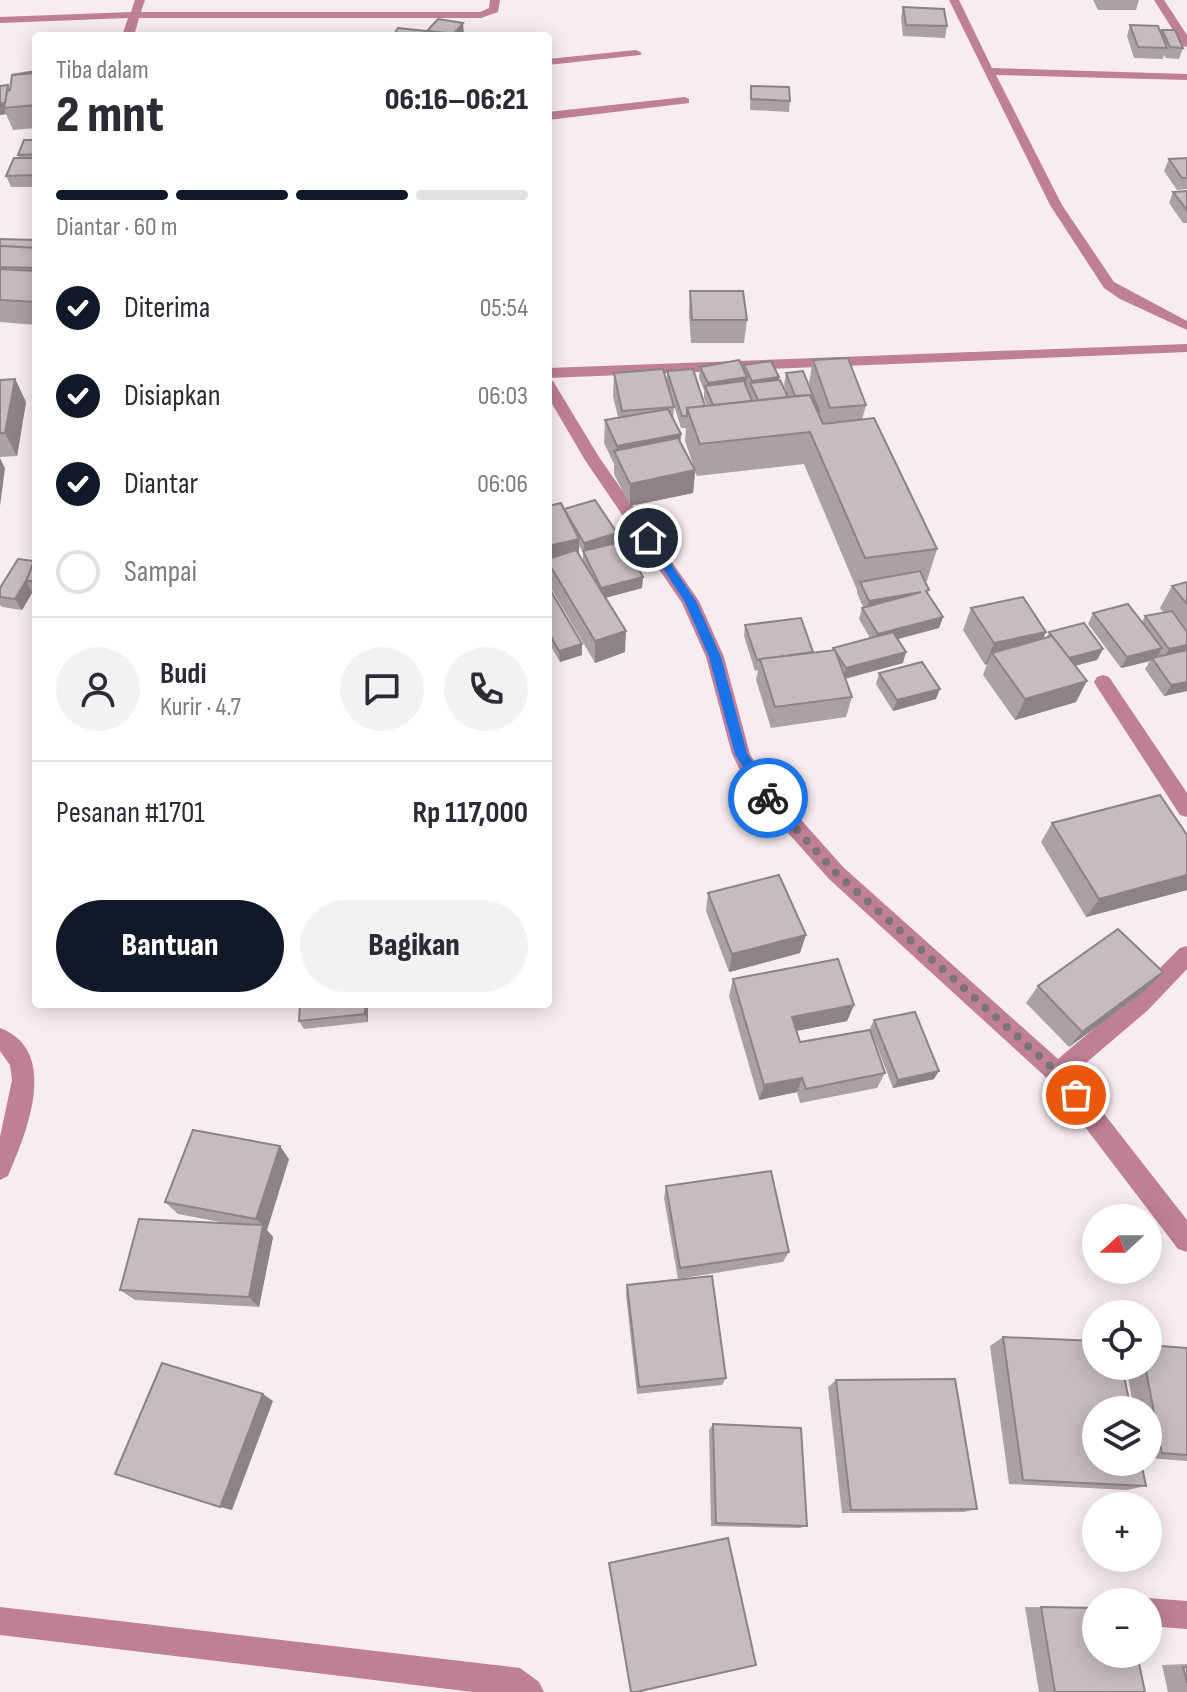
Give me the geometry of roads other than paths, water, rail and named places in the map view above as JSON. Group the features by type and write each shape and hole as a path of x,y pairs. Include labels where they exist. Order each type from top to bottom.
{"street":[{"path":"129,32 140,0"},
{"path":"0,20 133,15 481,15 494,10 495,0"},
{"path":"954,0 1056,205 1109,285 1187,326"},
{"path":"1159,0 1187,44"},
{"path":"552,62 636,53"},
{"path":"988,71 1187,77"},
{"path":"552,116 685,101"},
{"path":"552,373 1187,348"},
{"path":"552,391 593,460 690,601 715,657 741,754 757,784 836,873 1058,1073 1187,1240"},
{"path":"1103,682 1187,809"},
{"path":"1058,1073 1140,1003 1187,955"},
{"path":"0,1038 10,1043 24,1069 20,1115 0,1168"},
{"path":"1162,1613 1187,1615"},
{"path":"0,1621 520,1683 529,1692"}]}
